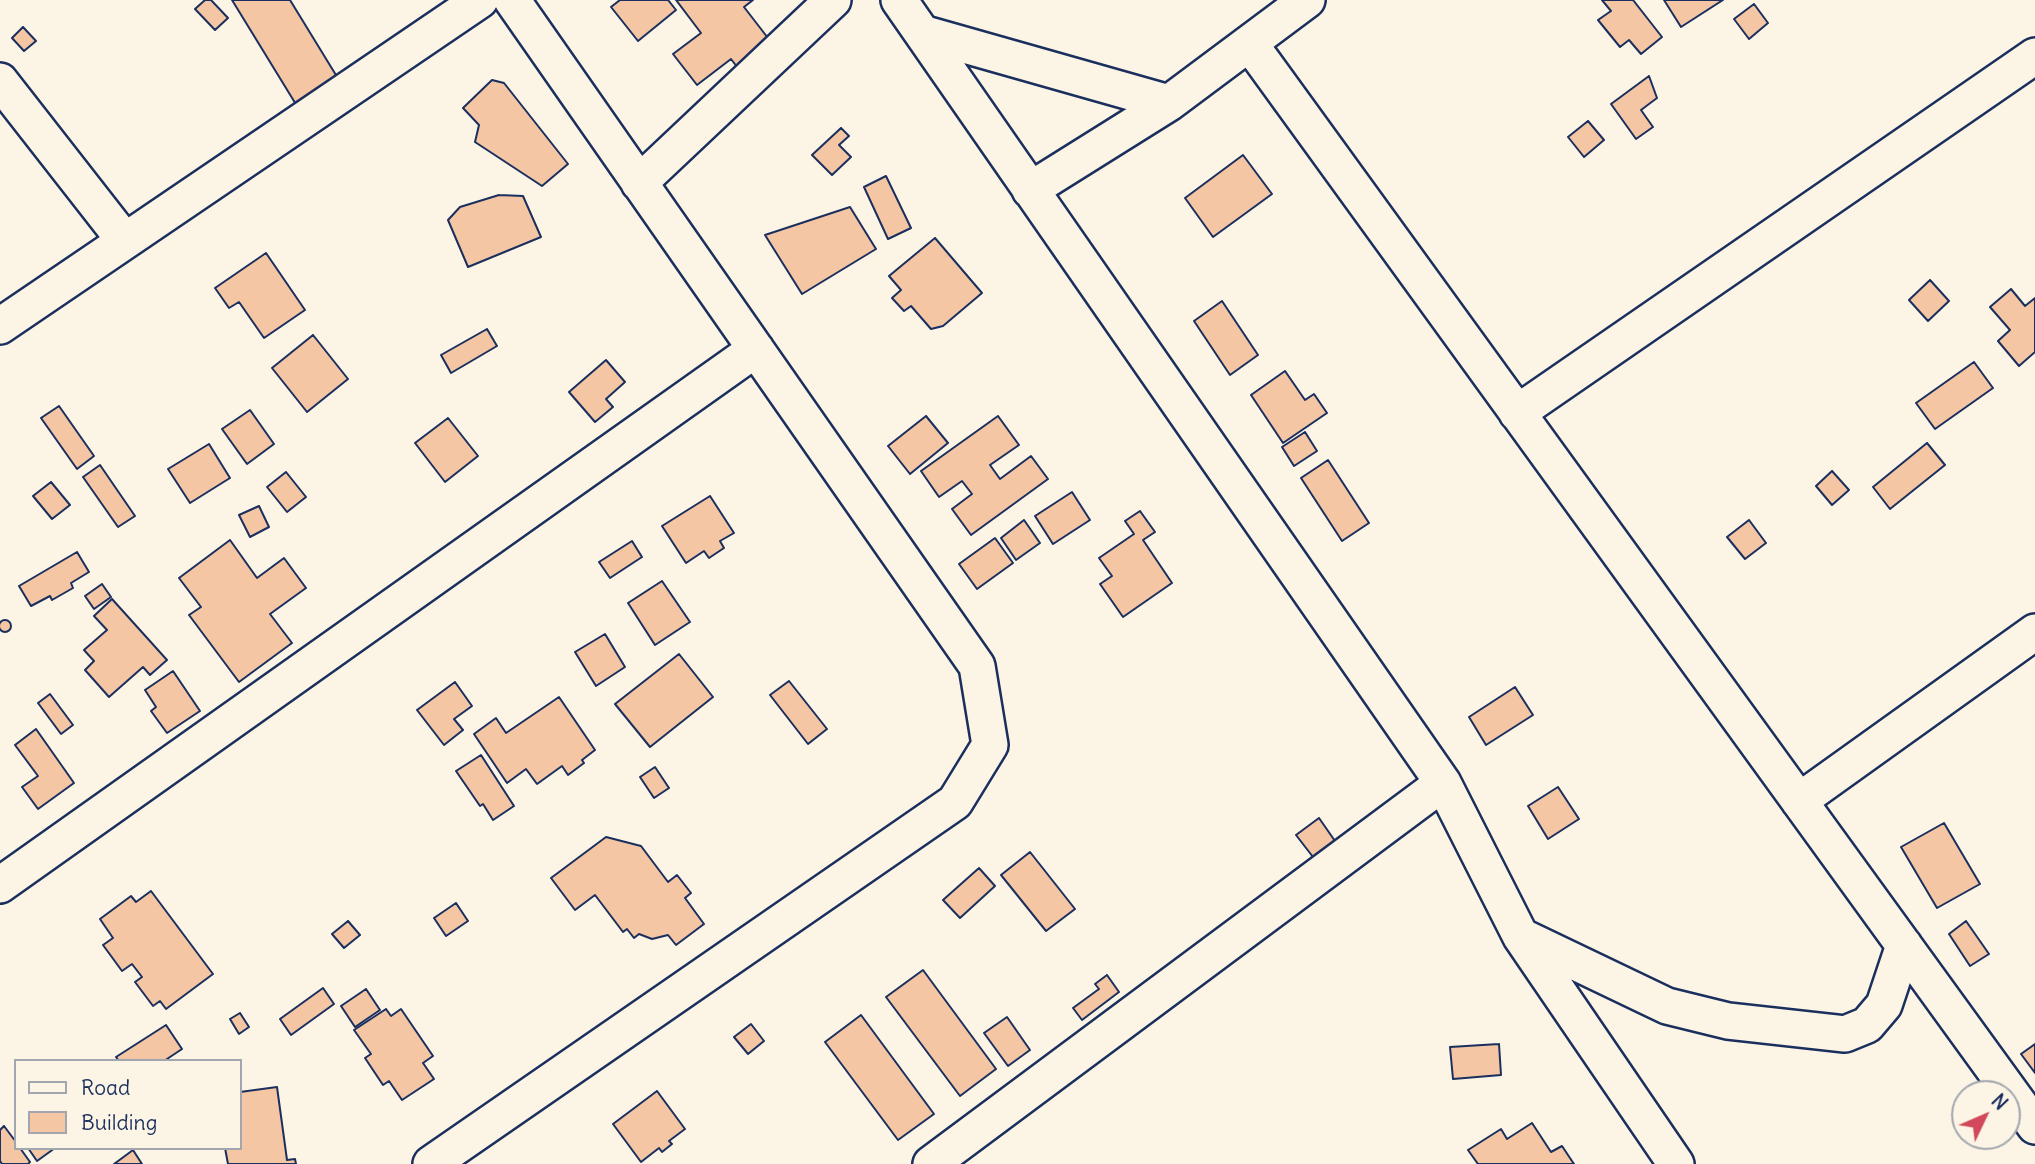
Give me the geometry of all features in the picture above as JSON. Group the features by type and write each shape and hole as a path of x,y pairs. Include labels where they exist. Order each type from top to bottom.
{"street":[{"path":"0,326 480,0"},
{"path":"431,1164 955,802 990,745 977,666 512,0"},
{"path":"639,183 834,0"},
{"path":"899,0 1443,783 1521,937 1676,1164"},
{"path":"1030,190 1169,103 1307,0"},
{"path":"922,33 1169,103"},
{"path":"1250,44 2035,1126"},
{"path":"1517,412 2035,56"},
{"path":"0,81 125,241"},
{"path":"0,884 756,349"},
{"path":"1799,801 2035,632"},
{"path":"931,1164 1443,783"},
{"path":"1521,937 1667,1006 1728,1021 1844,1034 1867,1025 1884,1005 1904,945"}],"building":[{"path":"205,0 211,0 228,18 215,30 195,9"},
{"path":"232,0 290,0 339,80 297,106"},
{"path":"620,0 668,0 676,10 638,41 611,7"},
{"path":"676,0 753,0 744,7 778,51 744,76 731,59 697,85 673,54 701,33"},
{"path":"1602,0 1633,0 1662,37 1641,54 1629,40 1620,47 1598,20 1611,11"},
{"path":"1664,0 1723,0 1681,27"},
{"path":"1754,4 1768,23 1749,39 1734,19"},
{"path":"23,27 36,41 24,51 12,38"},
{"path":"1649,76 1657,98 1641,110 1653,127 1636,139 1611,104"},
{"path":"492,80 504,83 568,164 542,186 475,142 479,125 463,108"},
{"path":"1588,121 1604,140 1584,157 1568,137"},
{"path":"841,128 849,136 839,145 851,157 832,175 812,155"},
{"path":"1243,155 1272,194 1213,237 1185,198"},
{"path":"886,176 911,228 888,239 864,187"},
{"path":"499,195 523,196 541,237 468,267 448,220 460,207"},
{"path":"850,207 876,249 802,294 765,235"},
{"path":"935,238 982,293 943,326 931,329 911,306 904,311 892,298 901,290 889,276"},
{"path":"266,253 305,310 264,338 239,302 229,308 215,288"},
{"path":"1930,280 1949,301 1928,321 1909,300"},
{"path":"2011,289 2025,306 2035,298 2035,352 2019,366 1998,341 2010,330 1990,307"},
{"path":"1222,301 1258,355 1230,375 1194,321"},
{"path":"487,329 497,346 451,373 441,355"},
{"path":"313,335 348,379 307,412 272,368"},
{"path":"606,360 625,382 606,399 613,407 595,422 569,392"},
{"path":"1974,362 1993,388 1935,429 1916,403"},
{"path":"1285,371 1305,400 1314,394 1327,413 1283,443 1251,395"},
{"path":"59,406 94,456 77,469 41,418"},
{"path":"250,410 274,444 247,464 222,429"},
{"path":"926,416 948,443 910,474 888,446"},
{"path":"998,416 1019,445 990,465 1000,479 1031,456 1048,479 971,535 952,509 972,494 962,481 939,497 921,471"},
{"path":"448,418 478,456 445,482 415,443"},
{"path":"1305,432 1317,451 1294,466 1282,447"},
{"path":"1927,443 1945,465 1890,509 1873,487"},
{"path":"209,444 230,478 190,503 168,469"},
{"path":"1328,460 1369,523 1342,541 1301,478"},
{"path":"100,465 135,516 118,527 83,477"},
{"path":"1832,471 1849,490 1832,505 1816,486"},
{"path":"286,472 306,497 287,512 267,487"},
{"path":"51,482 70,505 52,519 33,496"},
{"path":"1072,492 1090,520 1053,544 1035,516"},
{"path":"710,496 734,533 720,541 724,548 709,558 704,551 686,563 662,526"},
{"path":"259,506 269,527 250,537 239,515"},
{"path":"1140,511 1155,532 1143,540 1172,583 1123,617 1100,584 1112,576 1099,558 1134,534 1125,521"},
{"path":"1024,520 1040,543 1016,560 1001,538"},
{"path":"1749,520 1766,543 1745,559 1727,537"},
{"path":"995,538 1013,563 977,589 959,564"},
{"path":"230,540 257,578 284,558 306,588 270,614 292,643 239,682 189,615 201,607 179,578"},
{"path":"632,541 642,557 610,578 599,562"},
{"path":"77,552 89,572 71,583 73,588 52,600 50,596 31,606 19,586"},
{"path":"662,581 690,622 655,645 628,603"},
{"path":"102,584 111,597 94,609 85,596"},
{"path":"112,599 167,660 150,675 143,667 109,697 85,670 94,661 84,650 107,630 94,616"},
{"path":"5,620 11,626 5,632 -1,626"},
{"path":"605,634 625,667 596,686 575,652"},
{"path":"679,654 713,697 650,747 615,704"},
{"path":"173,671 200,711 167,733 151,711 156,707 145,690"},
{"path":"789,681 827,729 808,744 770,695"},
{"path":"455,682 472,706 454,719 463,730 444,745 417,710"},
{"path":"1515,687 1533,715 1486,745 1469,717"},
{"path":"50,694 73,725 61,734 38,703"},
{"path":"559,697 595,750 568,775 562,766 537,784 526,769 507,783 474,734 496,718 506,733"},
{"path":"36,729 74,783 38,809 22,787 38,776 15,745"},
{"path":"481,755 514,806 493,820 456,771"},
{"path":"655,767 669,788 654,798 640,777"},
{"path":"1558,787 1579,819 1548,839 1528,806"},
{"path":"1319,818 1335,841 1313,857 1296,835"},
{"path":"1944,823 1980,884 1937,908 1901,847"},
{"path":"606,837 641,846 668,882 677,875 691,893 685,898 704,924 676,945 668,935 652,939 639,934 634,938 627,929 623,932 595,895 575,910 551,878"},
{"path":"1030,852 1075,909 1046,931 1001,875"},
{"path":"979,868 995,886 960,918 943,900"},
{"path":"151,891 213,974 166,1009 160,1001 153,1006 135,982 142,977 132,964 122,971 103,945 113,938 100,919 131,896 136,902"},
{"path":"456,903 468,921 446,936 434,918"},
{"path":"348,921 360,935 344,948 332,934"},
{"path":"1966,921 1989,954 1970,966 1949,934"},
{"path":"923,970 996,1069 960,1096 886,997"},
{"path":"1107,975 1119,992 1082,1020 1073,1008 1099,989 1095,984"},
{"path":"323,988 334,1004 291,1035 280,1019"},
{"path":"366,989 380,1010 355,1027 341,1006"},
{"path":"386,1009 391,1016 401,1009 433,1056 423,1063 434,1079 402,1100 389,1081 383,1085 365,1058 371,1054 354,1030"},
{"path":"240,1013 249,1027 239,1034 230,1019"},
{"path":"861,1015 934,1114 898,1140 825,1042"},
{"path":"1007,1017 1030,1050 1008,1066 984,1033"},
{"path":"751,1024 764,1041 748,1054 734,1037"},
{"path":"166,1025 182,1049 167,1059 116,1057"},
{"path":"1499,1044 1501,1075 1453,1079 1450,1047"},
{"path":"2035,1044 2035,1073 2021,1054"},
{"path":"277,1087 287,1160 295,1159 296,1164 228,1164 225,1150 242,1150 242,1092"},
{"path":"657,1091 685,1129 669,1141 672,1144 662,1152 659,1148 641,1162 613,1124"},
{"path":"1532,1123 1551,1152 1562,1146 1574,1164 1478,1164 1468,1150 1501,1129 1507,1139"},
{"path":"4,1126 14,1139 14,1150 21,1150 30,1162 28,1164 2,1164 0,1130"},
{"path":"29,1150 52,1150 37,1161"},
{"path":"133,1150 142,1164 114,1164"}]}
